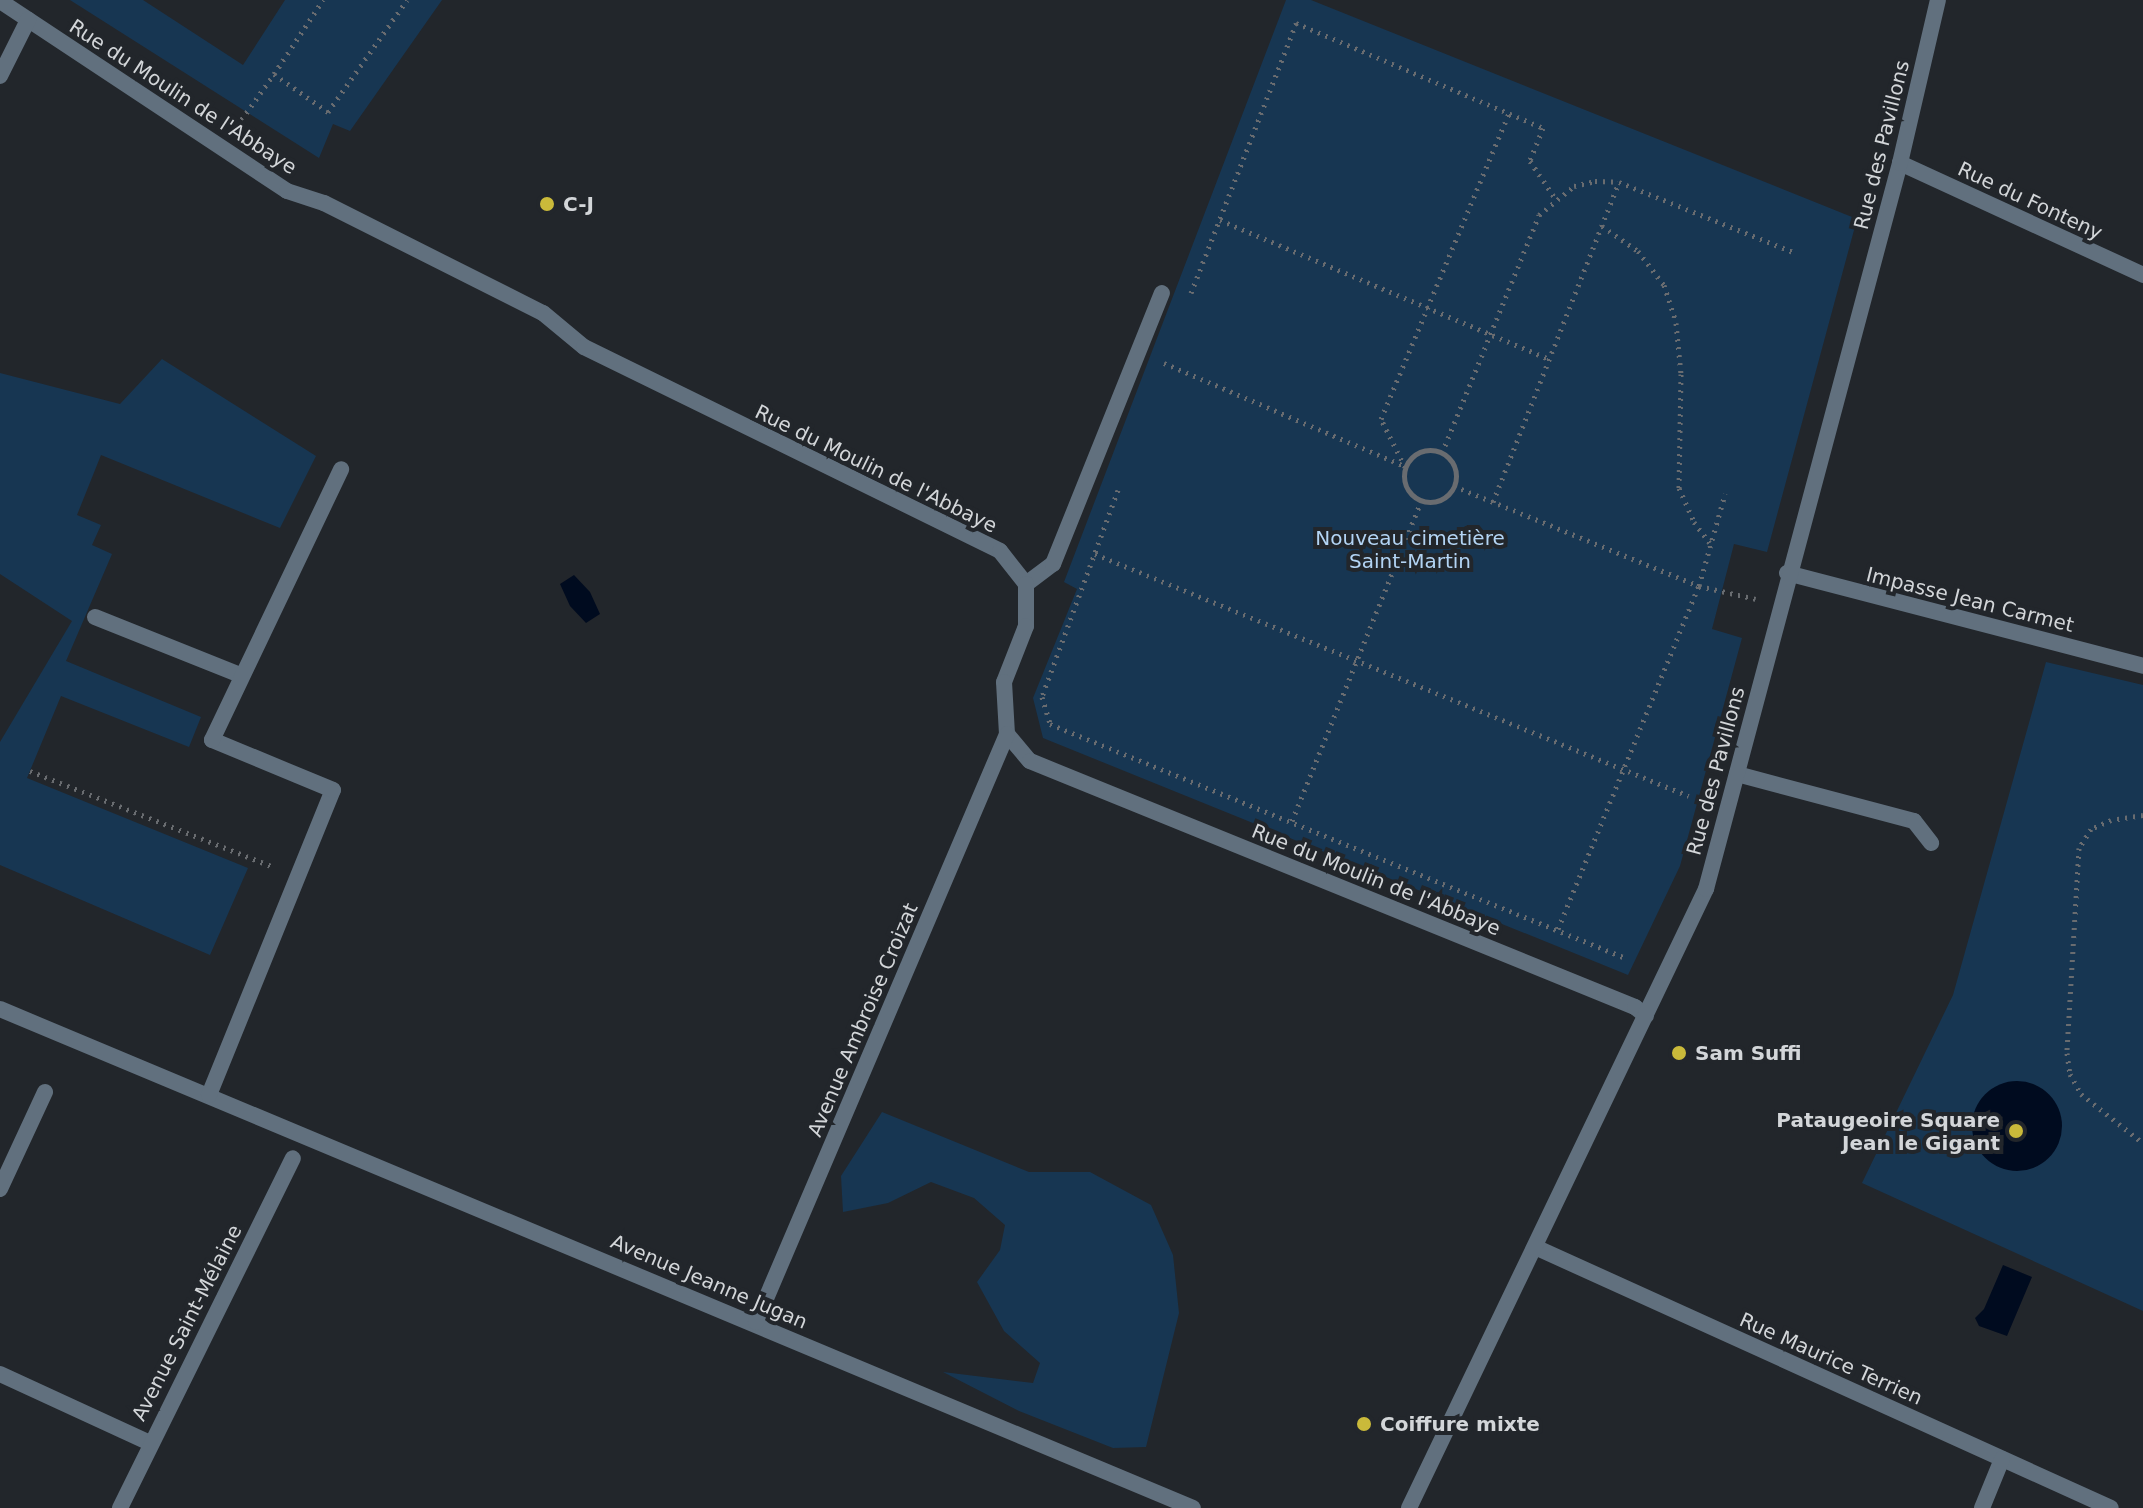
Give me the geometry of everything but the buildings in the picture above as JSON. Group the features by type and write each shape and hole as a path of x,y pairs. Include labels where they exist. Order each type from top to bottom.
{"street":[{"name":"Rue des Pavillons","path":"1409,1508 1706,889 1787,573 1900,163 1938,0"},
{"name":"Rue du Moulin de l'Abbaye","path":"0,1 287,191 324,203 543,313 584,347 1000,551 1026,584"},
{"path":"0,76 28,20"},
{"name":"Rue du Fonteny","path":"1900,163 2143,275"},
{"path":"1007,734 1004,682 1026,626 1026,584 1053,564 1162,293"},
{"path":"209,1095 333,790 212,740 240,675 341,469"},
{"name":"Impasse Jean Carmet","path":"1787,573 2143,666"},
{"path":"95,617 240,675"},
{"name":"Rue du Moulin de l'Abbaye","path":"1007,734 1030,761 1635,1007 1646,1016"},
{"name":"Avenue Ambroise Croizat","path":"756,1322 1007,734"},
{"path":"1737,774 1914,821 1931,843"},
{"name":"Avenue Jeanne Jugan","path":"0,1009 756,1322 1193,1508"},
{"path":"0,1189 45,1092"},
{"name":"Avenue Saint-Mélaine","path":"120,1508 293,1158"},
{"name":"Rue Maurice Terrien","path":"1535,1247 2111,1508"},
{"path":"0,1374 150,1443"},
{"path":"1982,1508 2002,1459"}],"path":[{"path":"222,148 323,0"},
{"path":"274,74 328,112 407,0"},
{"path":"1296,23 1543,128 1530,161 1555,198"},
{"path":"1442,453 1454,469 1454,486 1443,498 1422,500 1408,490 1405,467 1381,419 1509,113"},
{"path":"1493,502 1619,182"},
{"path":"1442,453 1539,215 1555,198 1574,186 1619,182 1793,252"},
{"path":"1220,220 1549,359"},
{"path":"1602,226 1638,251 1664,285 1676,323 1681,374 1679,488 1694,522 1711,544"},
{"path":"1164,363 1405,467"},
{"path":"1405,467 1417,454 1442,453"},
{"path":"1454,486 1699,586 1780,604"},
{"path":"1558,929 1699,586 1725,494"},
{"path":"1292,821 1422,500"},
{"path":"1095,554 1356,663 1689,796"},
{"path":"1042,697 1050,724 1623,957"},
{"path":"30,771 298,877"},
{"path":"2143,815 2111,820 2091,829 2079,848 2067,1053 2070,1074 2081,1094 2143,1143"}],"green space":[{"path":"70,0 143,0 243,65 285,0 442,0 350,131 333,124 319,158"},
{"name":"Nouveau cimetière Saint-Martin","path":"1286,0 1311,0 1857,219 1767,552 1734,544 1712,629 1742,638 1680,866 1628,975 1043,738 1033,698 1077,589 1064,582"},
{"path":"162,359 316,456 280,528 101,455 77,515 101,525 92,545 112,554 66,661 201,717 189,747 61,696 27,778 248,868 210,955 0,865 0,742 72,621 0,574 0,373 120,404"},
{"path":"2046,662 2143,685 2143,1311 1862,1183 1953,995"},
{"path":"882,1112 1029,1172 1090,1172 1151,1205 1173,1255 1179,1313 1146,1447 1113,1448 1019,1411 943,1372 1033,1383 1040,1363 1004,1331 977,1282 1000,1250 1005,1225 974,1198 931,1182 888,1203 843,1212 841,1176"}],"shaded area":[{"path":"574,575 590,592 600,614 586,623 570,606 560,584"},
{"name":"Pataugeoire Square Jean le Gigant","path":"2017,1081 2034,1085 2049,1094 2058,1109 2062,1126 2058,1143 2049,1158 2034,1167 2017,1171 2000,1167 1985,1158 1976,1143 1972,1126 1976,1109 1985,1094 2000,1085"},
{"path":"2003,1265 2032,1277 2007,1336 1979,1326 1975,1318 1984,1309"}],"place":[{"name":"C-J","path":"547,204"},
{"name":"Sam Suffi","path":"1679,1053"},
{"name":"Pataugeoire Square Jean le Gigant","path":"2016,1131"},
{"name":"Coiffure mixte","path":"1364,1424"}]}
